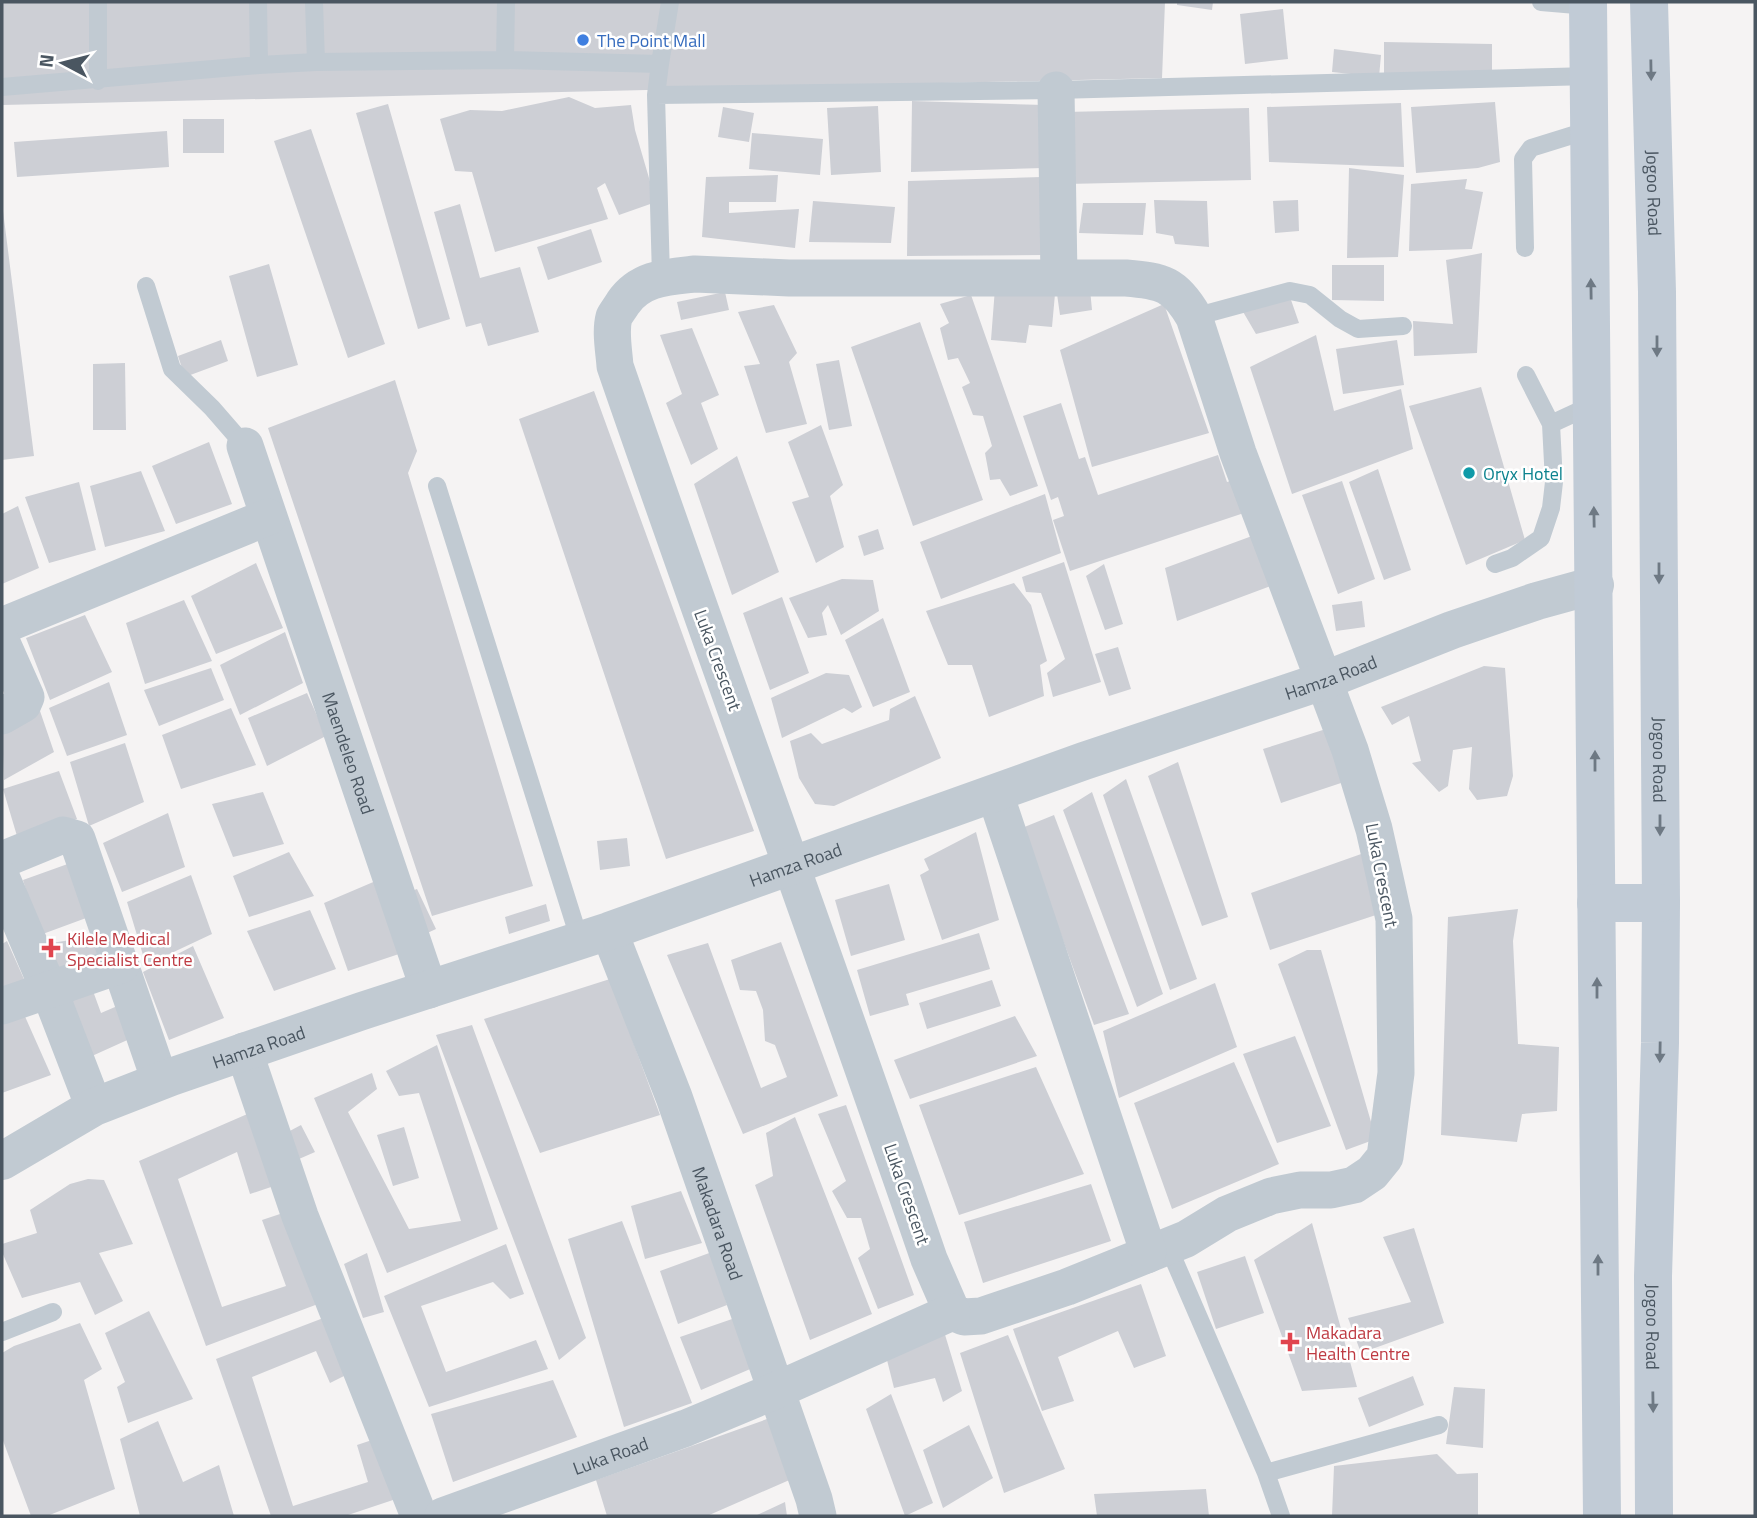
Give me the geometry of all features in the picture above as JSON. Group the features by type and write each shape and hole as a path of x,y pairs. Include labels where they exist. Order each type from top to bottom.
{"main road":[{"name":"Jogoo Road","path":"1649,2 1657,306 1661,903 1653,1290 1654,1516"},
{"path":"1588,4 1602,1516"},
{"path":"1596,904 1661,903"}],"street":[{"path":"1056,90 1059,277"},
{"name":"Luka Crescent","path":"695,274 789,278 1059,277 1145,279 1174,289 1194,317 1238,453 1363,791 1394,919 1396,1073 1385,1157 1372,1173 1354,1185 1323,1190 1300,1190 1271,1196 1227,1214 1204,1230 1158,1251 1067,1287 981,1316 964,1317 952,1312 929,1259 615,366 614,316 628,296 642,284 661,277 695,274"},
{"name":"Maendeleo Road","path":"245,446 429,990"},
{"path":"2,626 268,517"},
{"name":"Hamza Road","path":"2,1161 94,1107 160,1081 594,936 1097,757 1323,681 1452,630 1537,601 1595,585"},
{"path":"2,643 26,697 23,705 2,716"},
{"path":"995,794 1148,1251 1158,1251"},
{"path":"2,860 63,835 78,839 160,1081"},
{"path":"2,879 94,1107"},
{"name":"Makadara Road","path":"594,936 674,1097 777,1390 818,1516"},
{"path":"2,1006 121,965"},
{"path":"244,1051 300,1216 419,1516"},
{"name":"Luka Road","path":"443,1516 686,1427 777,1390 952,1312"}],"lane":[{"path":"98,81 99,2"},
{"path":"258,2 259,65"},
{"path":"314,2 316,62"},
{"path":"505,60 506,2"},
{"path":"661,277 656,95 670,2"},
{"path":"1541,2 1588,4"},
{"path":"2,87 316,62 505,60 660,64"},
{"path":"656,95 1056,90 1590,76"},
{"path":"1525,248 1523,159 1531,148 1590,130"},
{"path":"146,286 172,369 212,408 245,446"},
{"path":"1194,317 1290,291 1310,295 1340,319 1358,329 1403,326"},
{"path":"1494,564 1512,558 1541,538 1551,508 1554,482 1551,424 1526,375"},
{"path":"1551,424 1592,405"},
{"path":"437,486 594,936"},
{"path":"1158,1251 1266,1473 1281,1516"},
{"path":"2,1332 54,1312"},
{"path":"1266,1473 1439,1424"}],"building":[{"name":"The Point Mall","path":"2,2 1165,2 1162,78 2,105"},
{"path":"1177,2 1213,2 1212,10 1177,5"},
{"path":"1283,9 1288,59 1245,64 1240,14"},
{"path":"1384,42 1492,44 1492,76 1384,74"},
{"path":"1334,49 1381,55 1379,77 1332,72"},
{"path":"569,97 595,108 631,105 635,130 656,202 619,215 605,183 597,188 608,219 495,252 472,172 455,171 440,119 470,110 502,111"},
{"path":"912,101 1045,105 1043,168 911,172"},
{"path":"1495,102 1500,162 1478,168 1416,173 1411,107"},
{"path":"1401,103 1404,167 1269,162 1267,107"},
{"path":"388,104 450,319 418,329 356,113"},
{"path":"878,106 881,172 831,175 827,108"},
{"path":"723,107 754,113 749,142 718,137"},
{"path":"1249,108 1251,180 1066,184 1064,112"},
{"path":"183,119 224,119 224,153 183,153"},
{"path":"311,129 385,344 348,358 274,141"},
{"path":"167,131 169,167 17,177 14,142"},
{"path":"752,133 823,139 820,175 749,169"},
{"path":"1349,168 1404,175 1398,257 1347,258"},
{"path":"778,175 776,202 729,202 729,213 799,209 795,248 702,237 706,177"},
{"path":"1042,177 1043,255 907,256 908,181"},
{"path":"1467,179 1465,189 1483,192 1472,249 1409,251 1411,184"},
{"path":"1154,200 1207,201 1209,247 1175,244 1173,236 1156,233"},
{"path":"1298,200 1299,231 1275,233 1273,201"},
{"path":"813,201 895,207 891,243 809,242"},
{"path":"2,203 34,456 2,460"},
{"path":"1083,203 1146,203 1143,235 1079,233"},
{"path":"460,204 480,278 520,267 539,332 488,346 481,323 466,327 434,212"},
{"path":"591,229 602,262 548,280 537,247"},
{"path":"1482,253 1477,353 1414,356 1413,321 1453,324 1446,260"},
{"path":"269,264 298,365 257,377 229,276"},
{"path":"1332,265 1384,265 1384,301 1332,300"},
{"path":"995,288 1055,294 1052,327 1029,325 1026,343 991,340"},
{"path":"1090,289 1092,310 1060,315 1057,294"},
{"path":"725,292 729,310 681,320 677,302"},
{"path":"971,295 1038,486 1010,496 1000,479 990,480 985,453 992,446 983,416 973,415 962,387 970,383 958,358 948,360 940,328 949,323 940,304"},
{"path":"1290,297 1299,323 1256,334 1242,310"},
{"path":"1164,304 1209,433 1092,467 1060,350"},
{"path":"774,305 797,353 789,362 807,424 766,433 744,366 760,364 738,312"},
{"path":"920,322 983,500 913,526 851,347"},
{"path":"692,328 719,395 701,403 718,449 691,465 666,403 682,394 660,335"},
{"path":"1316,335 1334,411 1401,389 1413,449 1292,494 1250,367"},
{"path":"221,340 228,361 185,377 178,356"},
{"path":"1397,340 1404,385 1343,394 1336,349"},
{"path":"839,360 852,426 829,430 816,364"},
{"path":"125,363 126,430 93,430 93,364"},
{"path":"395,380 417,451 408,473 533,886 432,916 268,428"},
{"name":"Oryx Hotel","path":"1481,387 1525,540 1466,565 1409,406"},
{"path":"594,391 754,831 666,859 519,419"},
{"path":"1061,403 1079,459 1085,457 1098,495 1218,455 1227,482 1233,480 1244,513 1070,571 1053,520 1064,516 1058,497 1051,500 1023,416"},
{"path":"821,425 843,485 830,496 844,547 816,563 792,502 809,497 788,442"},
{"path":"209,442 232,504 176,524 152,466"},
{"path":"737,456 779,572 732,595 694,484"},
{"path":"1378,469 1411,570 1384,580 1349,482"},
{"path":"141,471 165,531 105,547 90,486"},
{"path":"1342,481 1375,579 1338,594 1302,495"},
{"path":"79,482 96,550 49,563 25,497"},
{"path":"1045,494 1061,553 941,599 920,542"},
{"path":"18,506 39,568 2,584 2,514"},
{"path":"878,529 884,549 864,556 858,536"},
{"path":"1252,536 1273,585 1177,621 1165,568"},
{"path":"1064,562 1101,682 1053,697 1047,673 1065,659 1041,593 1026,592 1022,577"},
{"path":"256,563 283,628 216,654 191,596"},
{"path":"1104,564 1123,624 1105,630 1086,576"},
{"path":"842,579 873,580 879,611 841,635 828,605 822,613 827,635 808,638 789,598"},
{"path":"1014,583 1031,605 1047,661 1040,665 1044,696 989,717 972,665 948,665 926,611"},
{"path":"782,597 809,673 770,690 743,613"},
{"path":"184,600 212,661 145,684 126,623"},
{"path":"1362,601 1365,627 1336,631 1332,605"},
{"path":"85,615 112,672 50,700 26,638"},
{"path":"883,618 910,692 873,707 845,640"},
{"path":"285,632 303,683 240,715 220,665"},
{"path":"1118,647 1131,689 1109,696 1095,654"},
{"path":"1484,666 1505,668 1513,776 1507,796 1477,800 1469,789 1472,747 1453,750 1448,786 1439,792 1412,763 1421,761 1409,716 1392,725 1381,707"},
{"path":"211,668 224,700 159,726 144,690"},
{"path":"826,673 849,675 862,707 852,713 844,708 782,738 771,698"},
{"path":"109,682 127,735 67,756 49,708"},
{"path":"307,693 326,736 267,766 248,718"},
{"path":"915,696 941,758 834,806 815,804 799,778 790,741 811,733 822,744 889,720 890,709"},
{"path":"231,708 256,765 181,789 162,735"},
{"path":"40,711 54,752 4,780 2,729"},
{"path":"1326,729 1344,782 1281,803 1263,749"},
{"path":"125,743 144,802 89,826 70,762"},
{"path":"1178,762 1228,917 1202,926 1148,776"},
{"path":"59,771 77,819 17,836 3,789"},
{"path":"1126,779 1197,979 1170,990 1103,795"},
{"path":"263,792 284,844 233,857 212,804"},
{"path":"1092,792 1163,994 1137,1007 1063,810"},
{"path":"168,813 185,867 122,892 103,843"},
{"path":"1054,815 1129,1014 1094,1025 1022,828"},
{"path":"976,832 999,920 942,940 920,875 929,870 924,859"},
{"path":"627,838 630,866 600,870 597,841"},
{"path":"289,852 314,896 249,917 233,876"},
{"path":"1364,853 1382,913 1270,950 1251,893"},
{"path":"76,861 97,914 40,935 23,880"},
{"path":"191,875 212,934 146,965 127,902"},
{"path":"378,880 405,952 348,971 324,903"},
{"path":"889,884 905,940 851,956 835,900"},
{"path":"417,889 436,929 423,935 403,894"},
{"path":"546,904 550,921 509,934 505,917"},
{"path":"1518,909 1513,941 1518,1044 1559,1047 1557,1111 1522,1114 1517,1142 1441,1135 1448,917"},
{"path":"310,910 336,969 274,991 247,931"},
{"path":"979,933 990,969 906,994 909,1005 870,1016 857,970"},
{"path":"102,935 111,964 48,977 39,945"},
{"path":"7,941 28,988 2,996 2,944"},
{"path":"781,942 838,1096 743,1134 667,955 708,943 761,1088 787,1077 775,1045 765,1041 763,1010 756,991 740,990 731,960"},
{"path":"193,946 224,1018 169,1040 143,972"},
{"path":"1307,950 1321,950 1376,1139 1346,1150 1278,964"},
{"path":"610,979 660,1115 540,1153 484,1019"},
{"path":"992,980 1001,1006 927,1029 919,1003"},
{"path":"1215,983 1237,1047 1119,1098 1103,1031"},
{"path":"93,991 101,1013 122,1004 134,1037 92,1056 69,998"},
{"path":"23,1012 51,1075 2,1093 2,1021"},
{"path":"1015,1016 1037,1056 910,1099 894,1060"},
{"path":"472,1025 586,1338 559,1360 436,1035"},
{"path":"1295,1036 1331,1126 1277,1143 1243,1054"},
{"path":"437,1045 498,1229 387,1273 314,1098 372,1073 377,1089 348,1112 409,1229 461,1221 419,1093 399,1096 386,1071"},
{"path":"1234,1062 1279,1164 1172,1209 1134,1103"},
{"path":"1036,1067 1084,1174 959,1215 919,1105"},
{"path":"846,1105 914,1295 878,1309 858,1258 870,1249 861,1218 847,1218 832,1191 846,1181 818,1114"},
{"path":"252,1112 277,1185 250,1194 237,1152 178,1179 222,1307 286,1286 262,1220 289,1211 326,1301 206,1346 139,1161"},
{"path":"795,1117 872,1314 810,1340 755,1185 773,1176 766,1133"},
{"path":"301,1125 315,1152 299,1159 286,1133"},
{"path":"404,1127 419,1178 393,1186 377,1135"},
{"path":"88,1179 104,1180 133,1244 99,1253 123,1301 95,1315 80,1282 22,1298 2,1252 2,1244 37,1233 30,1210 70,1184"},
{"path":"1091,1184 1111,1241 983,1283 964,1222"},
{"path":"681,1191 702,1243 645,1259 631,1206"},
{"path":"622,1221 692,1403 624,1427 568,1239"},
{"path":"1312,1223 1357,1387 1302,1391 1254,1260"},
{"path":"1414,1228 1444,1323 1361,1353 1348,1318 1411,1302 1383,1237"},
{"path":"506,1244 524,1294 510,1299 493,1282 421,1306 446,1372 536,1340 548,1369 429,1407 384,1296"},
{"path":"712,1252 727,1305 678,1324 660,1271"},
{"path":"367,1253 384,1312 363,1318 344,1264"},
{"path":"1245,1256 1264,1313 1216,1329 1197,1272"},
{"path":"1141,1284 1166,1356 1134,1368 1118,1331 1058,1357 1074,1401 1042,1411 1013,1329"},
{"path":"149,1311 193,1399 128,1423 117,1387 125,1382 105,1333"},
{"path":"326,1317 350,1373 330,1383 316,1351 252,1377 293,1506 368,1482 357,1445 375,1439 402,1497 345,1516 271,1516 216,1359"},
{"path":"735,1318 755,1367 701,1390 680,1337"},
{"path":"80,1323 102,1369 84,1380 115,1489 47,1516 31,1516 2,1438 2,1353 14,1346"},
{"path":"943,1328 962,1391 943,1402 935,1378 894,1388 885,1352"},
{"path":"1008,1335 1065,1469 1004,1493 960,1353"},
{"path":"1413,1376 1424,1405 1369,1427 1358,1398"},
{"path":"553,1380 577,1437 453,1482 431,1414"},
{"path":"1454,1387 1485,1389 1483,1448 1446,1444"},
{"path":"891,1394 933,1503 905,1516 866,1409"},
{"path":"770,1418 794,1478 707,1516 607,1516 596,1480"},
{"path":"158,1421 183,1482 219,1465 234,1516 140,1516 120,1439"},
{"path":"969,1425 993,1478 943,1508 923,1450"},
{"path":"1437,1454 1457,1474 1478,1473 1478,1516 1332,1516 1334,1466"},
{"path":"1206,1489 1209,1516 1097,1516 1094,1494"},
{"path":"785,1502 787,1516 755,1516"}],"place":[{"name":"The Point Mall","path":"583,40"},
{"name":"Oryx Hotel","path":"1469,473"},
{"name":"Kilele Medical Specialist Centre","path":"51,948"},
{"name":"Makadara Health Centre","path":"1290,1342"}]}
